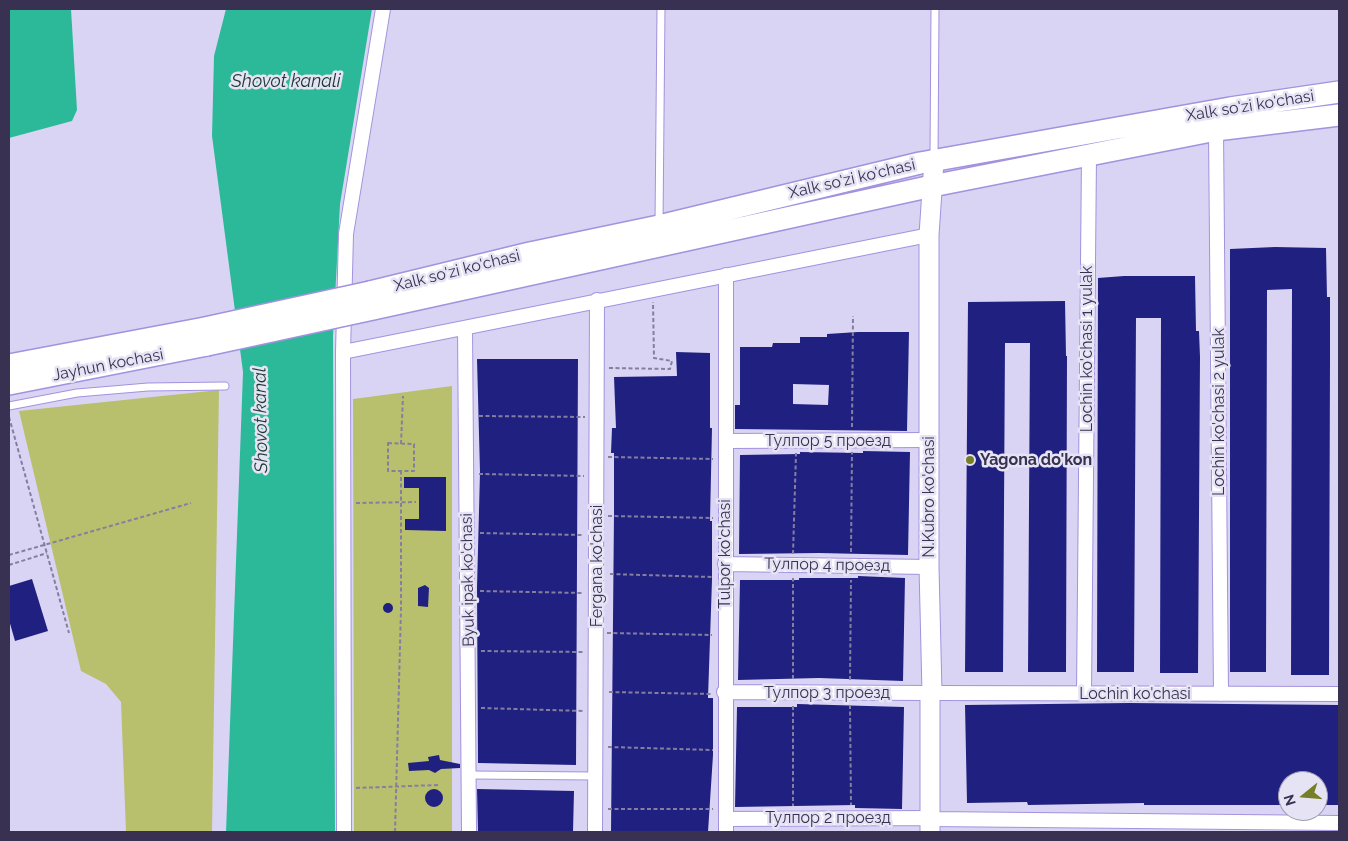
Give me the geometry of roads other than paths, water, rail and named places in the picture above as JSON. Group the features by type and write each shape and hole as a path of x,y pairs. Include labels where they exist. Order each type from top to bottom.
{"main road":[{"name":"Xalk so'zi ko'chasi","path":"372,301 530,253 659,226 934,161 1230,108 1339,92"},
{"name":"Xalk so'zi ko'chasi","path":"372,301 932,186 1216,130 1339,115"},
{"path":"206,337 372,301"},
{"name":"Jayhun kochasi","path":"9,365 206,337"},
{"name":"Jayhun kochasi","path":"9,384 206,337"}],"street":[{"path":"344,832 342,352 346,234 383,9"},
{"name":"Lochin ko'chasi 2 yulak","path":"1216,130 1221,694"},
{"name":"Lochin ko'chasi 1 yulak","path":"1084,693 1089,155"},
{"name":"N.Kubro ko'chasi","path":"930,823 929,235 934,161"},
{"path":"342,352 929,235"},
{"name":"Tulpor ko'chasi","path":"726,275 724,693 726,820"},
{"name":"Fergana ko'chasi","path":"595,832 597,300"},
{"name":"Byuk ipak ko'chasi","path":"465,328 470,708 469,832"},
{"name":"Тулпор 5 проезд","path":"726,442 930,440"},
{"name":"Тулпор 4 проезд","path":"726,571 793,565 929,566"},
{"name":"Тулпор 3 проезд","path":"724,693 931,693"},
{"name":"Lochin ko'chasi","path":"931,693 1339,694"},
{"name":"Тулпор 2 проезд","path":"726,820 793,818 930,823 1339,823"}],"lane":[{"path":"659,226 661,9"},
{"path":"934,161 935,9"},
{"path":"9,406 76,393 148,387 225,386"},
{"path":"470,775 595,776"}],"water":[{"path":"9,9 71,9 77,110 72,121 9,138"},
{"name":"Shovot kanali","path":"226,9 372,9 340,204 333,336 335,832 226,832 243,372 212,136 214,56"}],"place":[{"name":"Yagona do'kon","path":"970,460"}],"water label":[{"name":"Shovot kanal","path":"261,420"}]}
